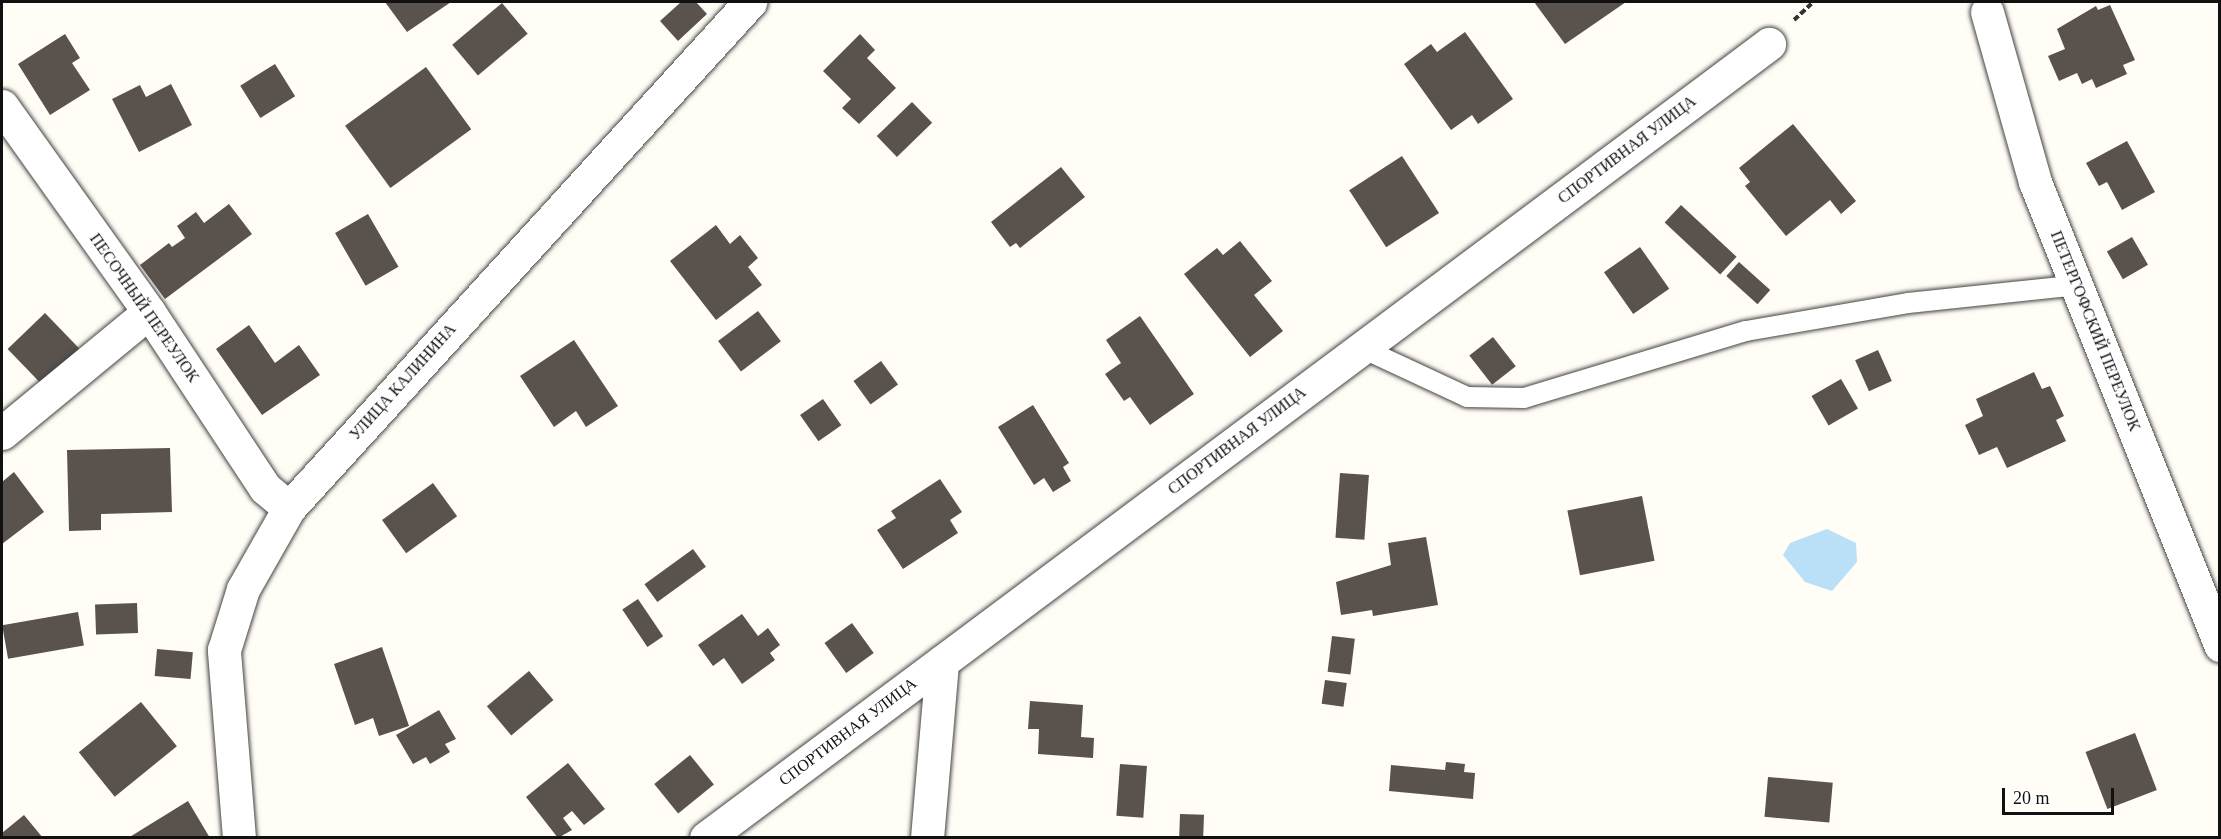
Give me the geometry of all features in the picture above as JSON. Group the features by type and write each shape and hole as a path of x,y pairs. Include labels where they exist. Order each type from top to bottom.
{"street":[{"name":"УЛИЦА КАЛИНИНА","path":"239,837 224,650 243,589 289,508 750,2"},
{"name":"ПЕТЕРГОФСКИЙ ПЕРЕУЛОК","path":"1987,12 2035,182 2220,645"},
{"name":"СПОРТИВНАЯ УЛИЦА","path":"706,837 1769,44"},
{"name":"ПЕСОЧНЫЙ ПЕРЕУЛОК","path":"2,106 149,312 265,488 289,508"},
{"path":"2,434 149,312"},
{"path":"927,837 942,662"}],"lane":[{"path":"1362,348 1467,397 1524,398 1746,331 1908,303 2078,285"}],"water":[{"path":"1827,529 1856,543 1857,562 1832,591 1805,582 1783,555 1790,543"}],"building":[{"path":"385,2 451,2 407,32"},
{"path":"681,2 696,2 707,14 678,41 660,21"},
{"path":"1534,2 1626,2 1565,44"},
{"path":"502,3 528,34 478,75 452,45"},
{"path":"2110,5 2135,60 2123,65 2127,74 2096,88 2092,79 2082,84 2077,73 2059,81 2048,56 2065,49 2057,29 2096,6 2098,10"},
{"path":"1465,32 1513,99 1478,124 1472,115 1451,130 1404,64 1431,44 1437,52"},
{"path":"65,34 80,58 72,63 90,90 50,115 18,64"},
{"path":"860,34 875,50 867,58 896,88 859,124 842,108 851,99 823,71"},
{"path":"275,64 295,96 260,118 240,86"},
{"path":"426,67 471,129 390,188 345,126"},
{"path":"171,84 192,125 139,152 112,99 140,85 146,97"},
{"path":"912,102 932,123 897,157 877,136"},
{"path":"1793,124 1856,201 1841,214 1830,200 1786,236 1745,186 1750,182 1739,168"},
{"path":"2127,141 2155,192 2122,210 2107,182 2099,186 2086,163"},
{"path":"1402,156 1439,213 1386,247 1349,190"},
{"path":"1061,167 1085,197 1020,248 1016,243 1010,247 991,222"},
{"path":"229,204 252,234 165,299 140,265 169,243 172,247 185,238 177,226 196,212 204,223"},
{"path":"1681,205 1737,257 1720,274 1665,223"},
{"path":"368,214 398,267 366,286 335,233"},
{"path":"716,225 730,244 740,235 758,258 748,267 762,285 716,320 670,261"},
{"path":"2132,237 2148,265 2123,279 2107,252"},
{"path":"1240,241 1272,281 1254,295 1283,331 1250,357 1184,274 1217,248 1223,255"},
{"path":"1640,247 1669,289 1633,314 1604,272"},
{"path":"1739,262 1770,290 1757,304 1726,276"},
{"path":"758,311 781,341 741,371 718,341"},
{"path":"45,313 85,354 47,390 8,349"},
{"path":"1140,316 1194,394 1150,425 1130,397 1124,401 1105,374 1121,363 1106,340"},
{"path":"249,325 275,363 299,345 320,375 262,415 216,349"},
{"path":"1493,337 1516,366 1492,385 1469,355"},
{"path":"574,340 618,406 586,427 576,411 554,427 520,376"},
{"path":"1878,350 1892,381 1869,391 1855,360"},
{"path":"881,361 898,384 871,404 853,381"},
{"path":"2034,372 2042,389 2050,386 2064,416 2056,420 2066,441 2007,468 1997,447 1979,455 1965,425 1983,416 1976,399"},
{"path":"1841,379 1858,408 1829,425 1812,396"},
{"path":"823,399 841,425 818,441 800,415"},
{"path":"1033,405 1069,463 1063,467 1071,481 1053,492 1044,478 1034,485 998,427"},
{"path":"170,448 172,512 101,514 101,530 69,531 67,450"},
{"path":"14,472 44,512 2,544 2,482"},
{"path":"1340,473 1369,475 1364,540 1335,538"},
{"path":"940,479 962,512 950,520 958,533 903,569 877,530 896,518 891,511"},
{"path":"433,483 457,516 406,553 382,520"},
{"path":"1642,496 1655,561 1580,575 1567,511"},
{"path":"1426,537 1438,605 1373,616 1372,610 1341,615 1336,582 1391,565 1388,543"},
{"path":"693,549 706,567 657,602 644,584"},
{"path":"638,599 663,636 647,647 622,610"},
{"path":"137,603 138,633 96,634 95,604"},
{"path":"78,612 84,645 8,659 2,625"},
{"path":"742,614 758,636 768,628 780,645 770,653 775,660 742,684 724,658 713,666 698,645"},
{"path":"852,623 874,653 846,673 824,643"},
{"path":"1332,636 1355,639 1350,675 1328,672"},
{"path":"382,647 409,726 379,736 373,718 355,725 334,664"},
{"path":"157,649 193,652 191,679 155,676"},
{"path":"529,671 553,700 511,735 487,706"},
{"path":"1325,680 1347,683 1343,707 1322,704"},
{"path":"1030,701 1083,705 1081,737 1094,738 1093,758 1038,754 1039,729 1028,729"},
{"path":"141,702 177,746 115,797 79,752"},
{"path":"439,710 456,739 445,744 450,752 430,764 426,757 413,764 396,735"},
{"path":"2135,733 2157,790 2107,809 2086,752"},
{"path":"690,755 714,785 678,813 654,784"},
{"path":"1446,762 1465,764 1464,772 1475,773 1473,799 1389,791 1391,765 1445,770"},
{"path":"568,763 605,809 584,825 572,811 563,818 572,830 558,838 526,797"},
{"path":"1120,764 1147,766 1143,818 1116,816"},
{"path":"1768,777 1833,783 1829,823 1765,817"},
{"path":"188,801 210,838 128,838"},
{"path":"1180,814 1204,815 1203,838 1179,838"},
{"path":"24,815 43,838 4,838 2,833"}]}
